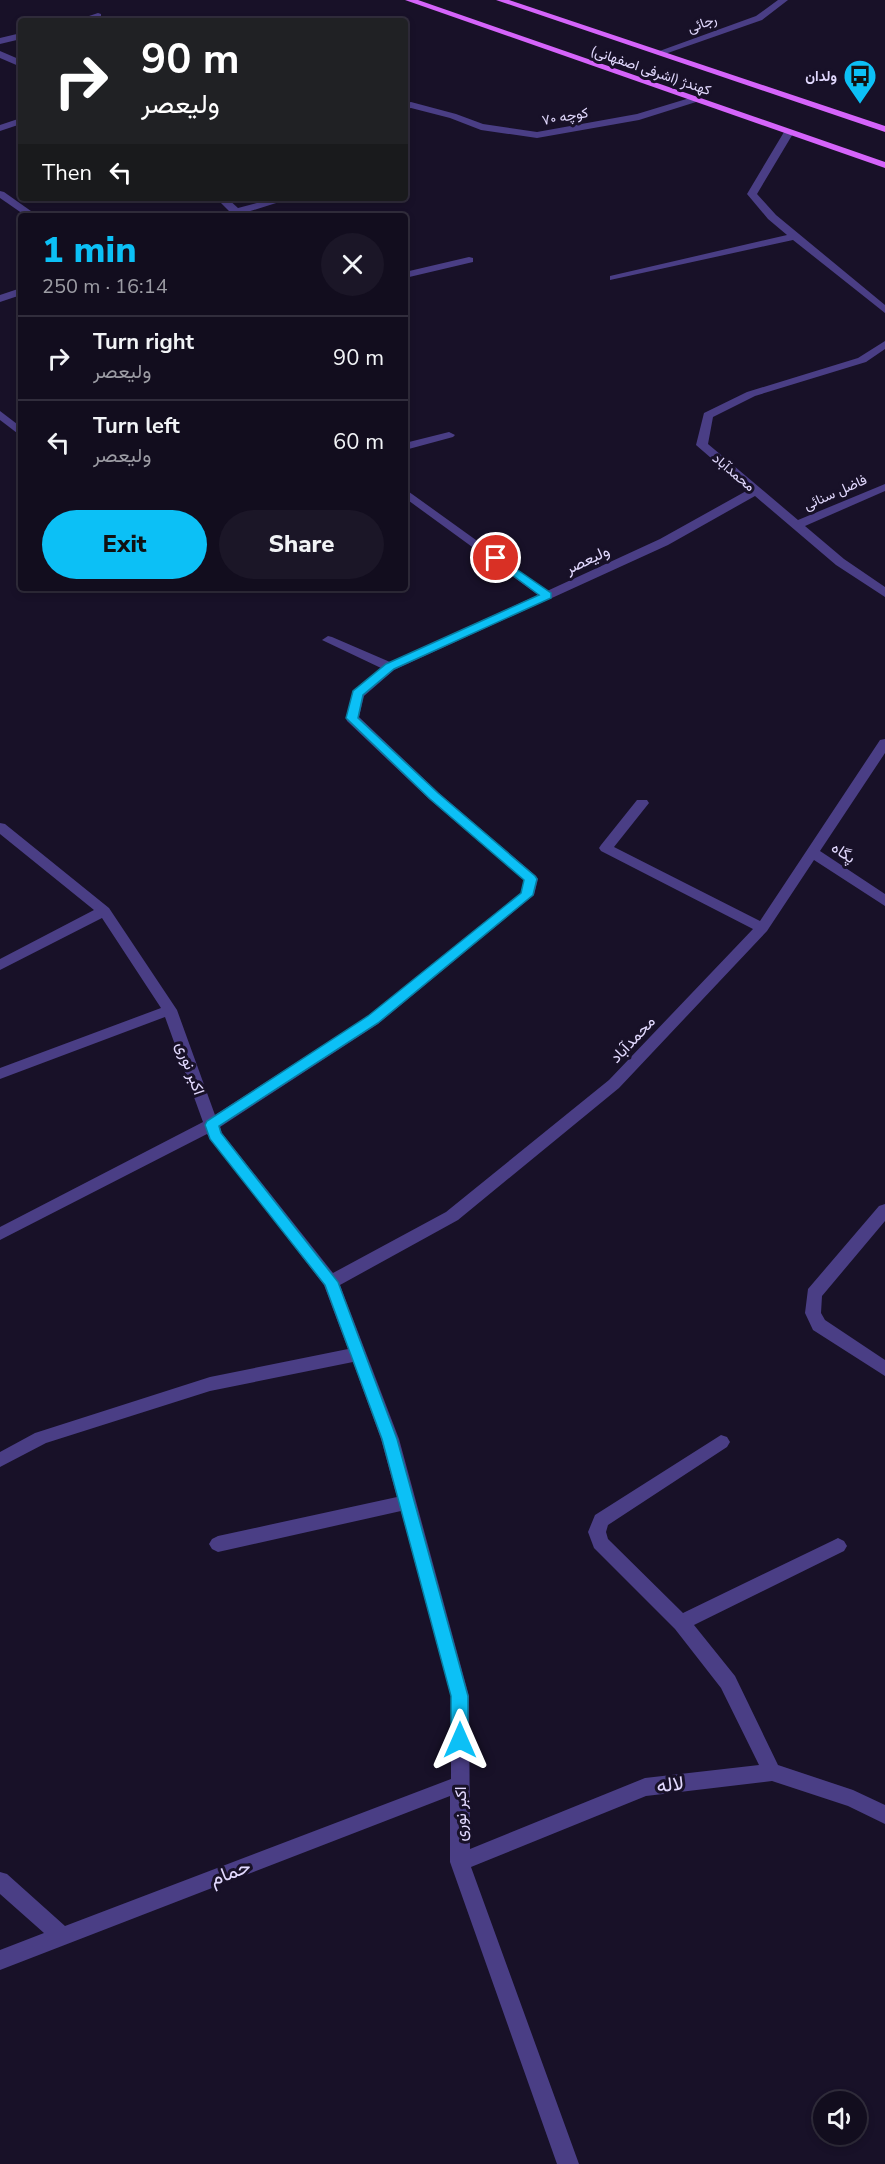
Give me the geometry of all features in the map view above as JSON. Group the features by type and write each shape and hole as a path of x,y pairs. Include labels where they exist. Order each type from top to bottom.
{"main road":[{"name":"کهندژ (اشرفی اصفهانی)","path":"409,0 885,165"},
{"name":"کهندژ (اشرفی اصفهانی)","path":"500,0 885,129"}],"street":[{"name":"رجائی","path":"659,53 759,18 784,0"},
{"path":"90,18 98,16"},
{"path":"0,41 18,37"},
{"path":"0,54 18,63"},
{"name":"کوچه ۷۰","path":"408,106 453,116 481,126 537,135 639,117 693,100"},
{"path":"0,128 18,123"},
{"path":"789,132 752,194 772,217 885,310"},
{"path":"0,194 28,213"},
{"path":"224,201 238,213 277,201"},
{"path":"614,278 795,236"},
{"path":"408,274 470,260"},
{"path":"0,299 18,292"},
{"name":"محمدآباد","path":"885,344 862,360 752,394 708,415 702,445 840,562 885,593"},
{"path":"0,414 18,430"},
{"path":"408,446 449,435"},
{"name":"فاضل سنائی","path":"797,525 885,487"},
{"name":"ولیعصر","path":"212,1125 373,1020 527,895 531,879 434,796 352,718 358,693 390,667 664,542 756,490"},
{"path":"408,495 547,596"},
{"path":"328,640 390,667"},
{"name":"محمدآباد","path":"331,1282 452,1216 614,1084 762,928 885,745"},
{"path":"642,802 606,848 762,928"},
{"name":"اکبر نوری","path":"1,828 104,911 170,1010 215,1135 331,1282 390,1439 460,1696 460,1862 568,2164"},
{"name":"پگاه","path":"812,852 885,901"},
{"path":"0,965 104,911"},
{"path":"0,1074 170,1010"},
{"path":"0,1234 212,1125"},
{"path":"885,1210 814,1294 813,1313 819,1325 885,1369"},
{"path":"0,1460 41,1438 210,1384 358,1354"},
{"path":"721,1442 601,1520 597,1532 600,1542 681,1623 728,1682 772,1772"},
{"path":"219,1544 407,1502"},
{"path":"681,1623 838,1546"},
{"name":"لاله","path":"460,1862 645,1786 772,1772 853,1799 885,1815"},
{"name":"حمام","path":"0,1960 460,1784"},
{"path":"0,1881 62,1936"}],"place":[{"name":"ولدان","path":"860,105"}],"route":[{"path":"460,1740 460,1696 390,1439 331,1282 215,1135 212,1125 373,1020 527,895 531,879 434,796 352,718 358,693 390,667 547,596 496,558"}]}
